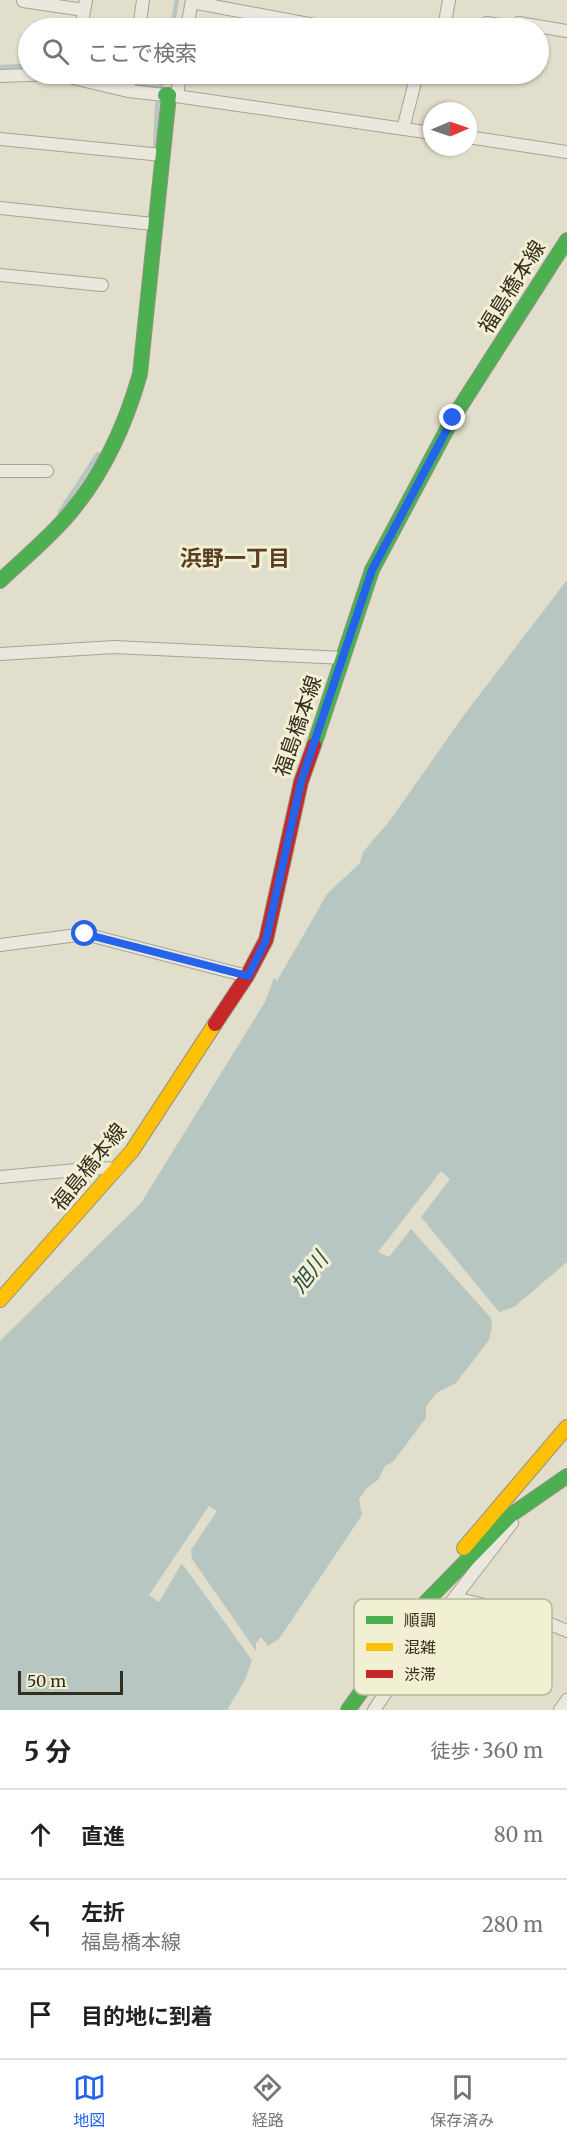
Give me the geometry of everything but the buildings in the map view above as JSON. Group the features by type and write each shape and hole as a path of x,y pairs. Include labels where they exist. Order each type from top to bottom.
{"main road":[{"path":"0,581 69,514 90,486 128,415 140,374 151,224 166,95"},
{"name":"福島橋本線","path":"0,1300 118,1169 248,976 266,940 301,782 372,570 453,418 567,240"},
{"path":"458,1568 459,1554 567,1427"},
{"path":"429,1599 511,1515 567,1476"},
{"path":"348,1710 359,1695"}],"street":[{"path":"23,0 85,5"},
{"path":"140,18 143,0"},
{"path":"446,18 449,0"},
{"path":"189,18 192,1 279,18"},
{"path":"549,28 567,31"},
{"path":"0,76 18,75"},
{"path":"129,84 166,95 423,132"},
{"path":"166,95 173,84"},
{"path":"403,129 414,84"},
{"path":"477,138 567,152"},
{"path":"0,139 159,155"},
{"path":"0,208 151,224"},
{"path":"0,275 102,285"},
{"path":"0,471 47,471"},
{"path":"0,654 114,647 344,658"},
{"path":"0,945 85,934 248,976"},
{"path":"0,1177 98,1168 118,1169"},
{"path":"459,1599 455,1598 527,1503"},
{"path":"552,1625 567,1631"},
{"path":"374,1710 384,1695"},
{"path":"560,1710 567,1700"}],"water":[{"name":"旭川","path":"567,580 567,1262 514,1307 499,1312 421,1217 450,1179 441,1171 378,1252 389,1257 411,1229 491,1318 492,1328 489,1340 456,1383 438,1392 426,1406 426,1418 393,1462 385,1466 378,1480 367,1488 359,1499 362,1515 279,1639 268,1646 261,1637 256,1643 256,1651 192,1559 191,1550 217,1511 209,1506 149,1595 159,1602 181,1564 252,1660 245,1680 227,1710 0,1710 0,1341 141,1203 265,1002 274,978 277,981 327,894 360,863 363,852 391,819 464,715"}],"waterway":[{"path":"174,18 177,0"},
{"path":"0,67 18,66"},
{"path":"155,154 157,107 161,84"},
{"path":"139,86 160,88"},
{"path":"60,512 98,454"}],"traffic: fast":[{"path":"0,581 53,531 82,498 112,447 134,392 140,374 169,95 165,95"},
{"path":"314,745 372,570 453,418 567,240"},
{"path":"429,1599 511,1515 567,1476"},
{"path":"348,1710 359,1695"}],"traffic: slow":[{"path":"0,1300 132,1151 215,1024"},
{"path":"464,1548 567,1427"}],"traffic: jam":[{"path":"215,1024 247,976 266,940 301,782 314,745"}],"district":[{"name":"浜野一丁目","path":"235,558"}],"route":[{"path":"85,934 248,976 266,940 301,782 372,570 453,418"}]}
